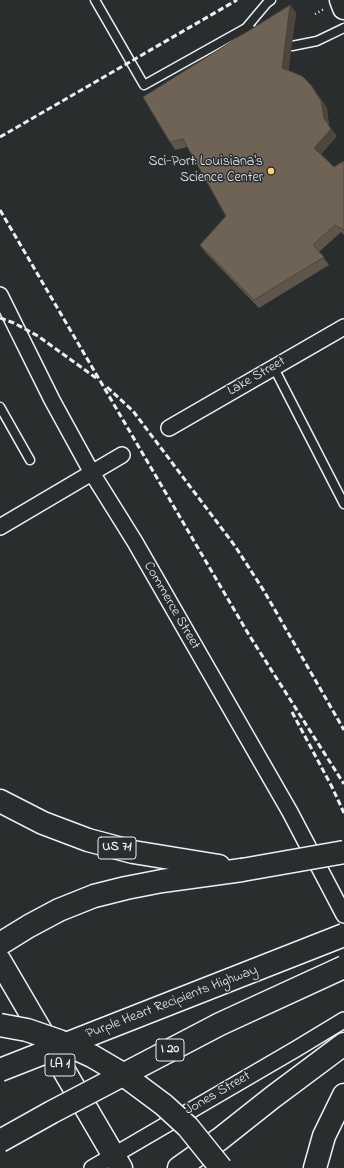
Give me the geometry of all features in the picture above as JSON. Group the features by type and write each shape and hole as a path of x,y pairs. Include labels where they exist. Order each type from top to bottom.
{"main road":[{"path":"341,0 344,8"},
{"name":"US 71","path":"0,801 43,823 88,840 133,852 242,870 344,852"},
{"path":"0,944 59,910 94,896 162,881 242,870"},
{"name":"Purple Heart Recipients Highway","path":"0,1070 344,935"},
{"name":"LA 1","path":"0,961 117,1162"},
{"name":"I 20","path":"0,1141 220,1024 344,967"},
{"path":"0,1025 27,1030 66,1044 92,1056 121,1073 164,1105 188,1128 221,1168"},
{"path":"180,1168 344,1044"},
{"path":"315,1168 324,1136 344,1095"}],"street":[{"name":"Commerce Street","path":"0,295 52,400 92,473 135,542 282,798 344,915"},
{"name":"Lake Street","path":"169,428 344,327"},
{"path":"0,527 122,455"},
{"name":"Jones Street","path":"92,1168 117,1162 344,1020"}],"lane":[{"path":"95,0 144,85 246,28 271,0"},
{"path":"246,28 262,34"},
{"path":"292,46 317,41 344,28"},
{"path":"274,368 344,504"},
{"path":"0,407 30,460"}],"building":[{"path":"290,5 282,68 302,76 311,85 321,101 324,118 331,129 314,148 334,167 344,161 344,230 335,225 313,245 324,257 254,300 200,245 226,216 183,139 170,142 143,97"}],"railway":[{"path":"0,137 237,0"},
{"path":"0,210 249,635 344,784"},
{"path":"0,318 14,323 38,336 96,378"},
{"path":"107,387 133,411 235,546 264,591 344,730"},
{"path":"292,712 332,787 344,813"}],"place":[{"name":"Sci-Port: Louisiana's Science Center","path":"271,171"}]}
